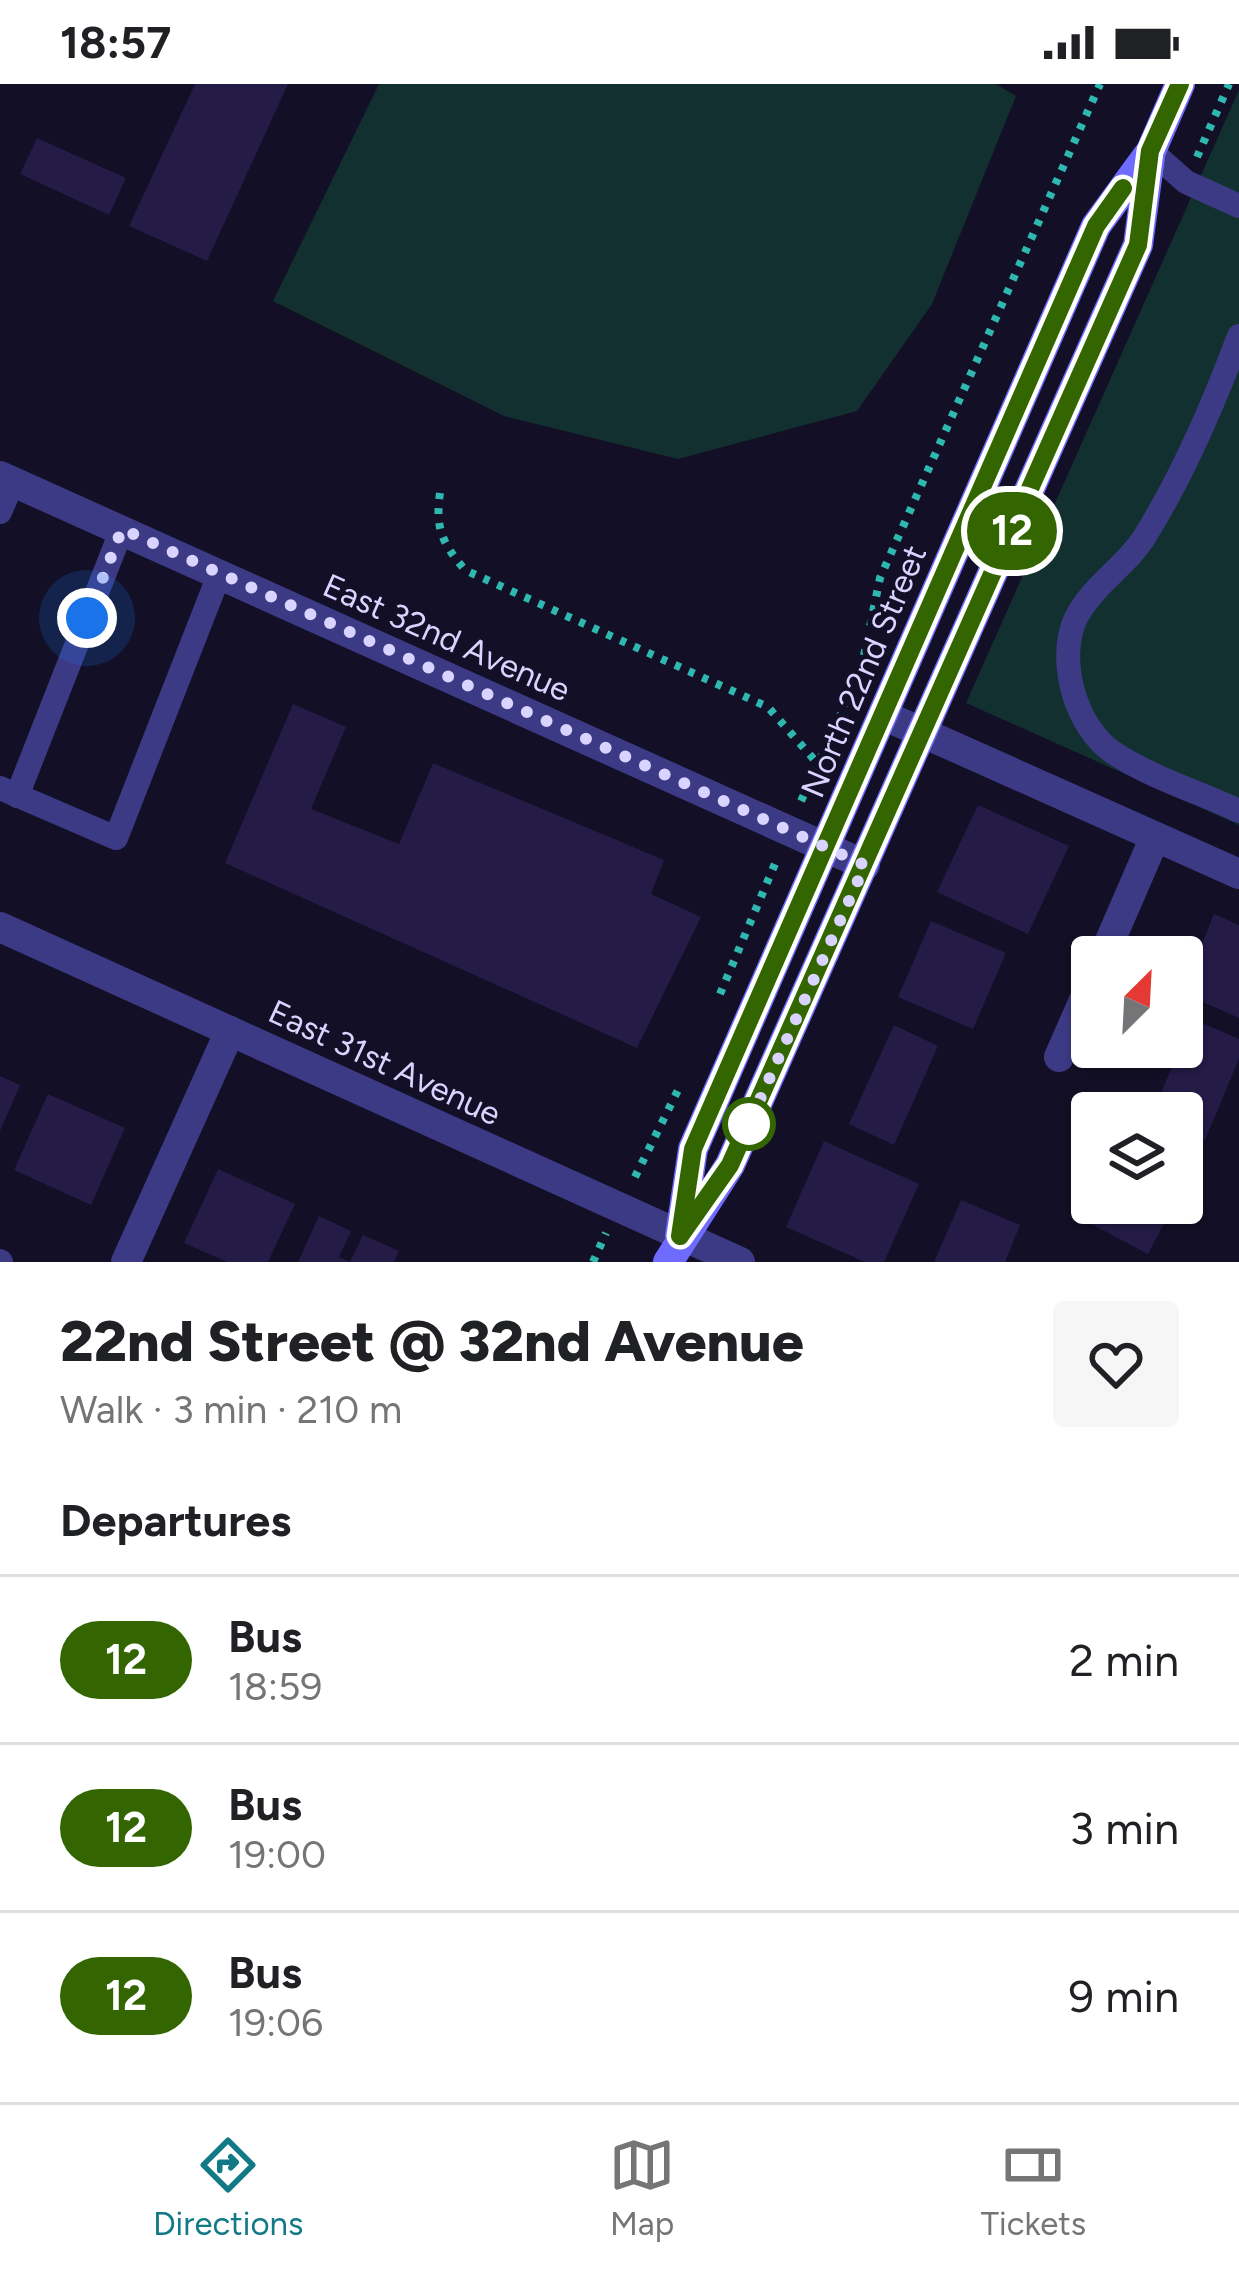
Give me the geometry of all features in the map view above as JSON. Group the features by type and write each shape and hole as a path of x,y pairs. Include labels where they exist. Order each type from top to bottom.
{"main road":[{"name":"North 22nd Street","path":"674,1249 693,1149 1096,226 1150,151 1180,84"},
{"name":"North 22nd Street","path":"674,1249 730,1165 1138,245 1150,151"}],"street":[{"name":"East 32nd Avenue","path":"6,479 865,865"},
{"path":"883,715 1239,874"},
{"path":"1112,936 1155,837"},
{"name":"East 31st Avenue","path":"0,927 230,1031 674,1249 740,1262"},
{"path":"1059,1057 1071,1030"},
{"path":"126,1262 230,1031"}],"lane":[{"path":"1150,151 1186,182 1239,206"},
{"path":"1239,336 1144,540 1094,591 1074,622 1068,651 1071,686 1086,719 1111,752 1239,811"},
{"path":"0,512 6,479"},
{"path":"122,529 9,792 116,838 219,575"}],"path":[{"path":"802,799 864,665 880,578 1100,84"},
{"path":"440,493 436,524 444,546 465,570 769,707 818,764"},
{"path":"593,1262 606,1232"}],"green space":[{"path":"379,84 996,84 1016,96 932,304 857,411 678,459 504,416 273,301"},
{"path":"1239,90 1239,825 966,703"}],"building":[{"path":"195,84 288,84 207,261 129,226"},
{"path":"37,138 126,178 109,215 20,174"},
{"path":"293,704 346,727 311,809 399,844 433,763 664,860 651,894 701,917 637,1048 225,863"},
{"path":"978,805 1069,846 1028,934 937,892"},
{"path":"1214,914 1239,925 1239,1018 1203,1002 1203,941"},
{"path":"931,921 1006,953 973,1029 898,997"},
{"path":"1203,1023 1239,1039 1239,1059 1205,1140 1203,1092 1161,1092 1172,1068 1203,1068"},
{"path":"894,1025 938,1046 894,1145 849,1124"},
{"path":"0,1076 20,1085 0,1131"},
{"path":"48,1094 125,1128 91,1205 14,1170"},
{"path":"824,1141 919,1184 884,1262 865,1262 786,1227"},
{"path":"218,1169 295,1204 268,1262 227,1262 184,1243"},
{"path":"961,1200 1020,1225 1005,1262 934,1262"},
{"path":"319,1216 351,1231 339,1257 350,1262 298,1262"},
{"path":"1091,1224 1164,1224 1148,1254"},
{"path":"363,1235 399,1251 394,1262 350,1262"}],"bus line":[{"name":"12","path":"1123,188 1096,226 693,1149 680,1236 730,1165 1138,245 1150,151 1180,84"}],"route":[{"path":"87,618 122,529 865,865 749,1124"}]}
